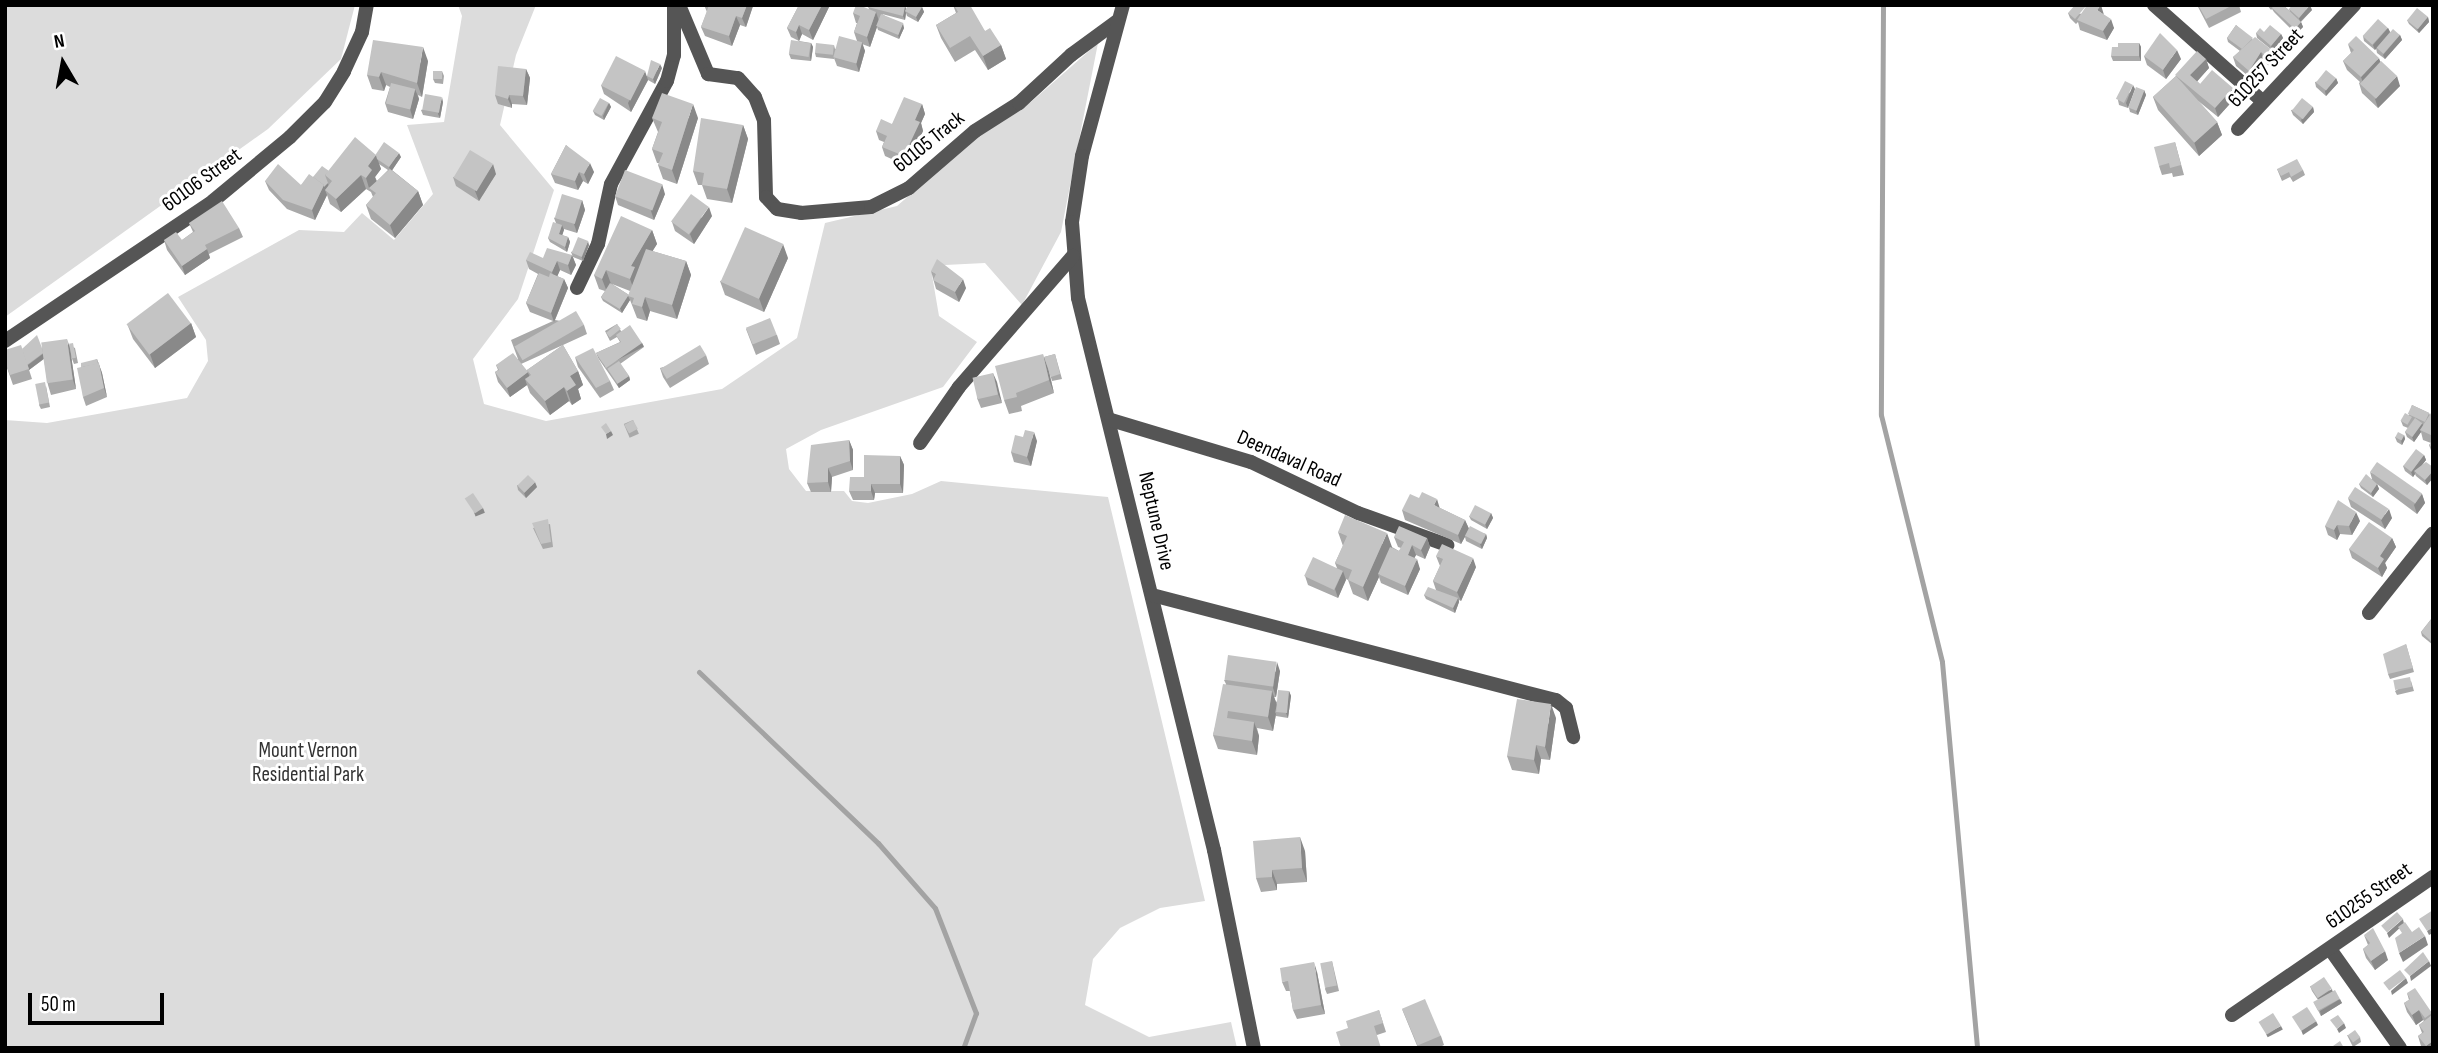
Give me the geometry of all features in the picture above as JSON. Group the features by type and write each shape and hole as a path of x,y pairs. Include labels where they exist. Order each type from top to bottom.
{"street":[{"name":"60106 Street","path":"5,341 213,201 290,137 325,102 344,71 362,32 367,5"},
{"name":"60105 Track","path":"677,5 708,74 738,78 755,97 764,120 766,197 777,209 801,213 871,207 909,188 1116,22"},
{"path":"577,288 598,244 611,184 667,81 674,55 677,5"},
{"name":"Neptune Drive","path":"1123,5 1116,22 1082,156 1072,222 1078,298 1111,420 1214,850 1254,1048"},
{"path":"2154,5 2262,102"},
{"name":"610257 Street","path":"2238,129 2354,5"},
{"path":"920,443 959,387 1073,256"},
{"name":"Deendaval Road","path":"1111,420 1251,462 1358,513 1447,545"},
{"path":"2369,613 2433,533"},
{"path":"1152,595 1556,700 1566,708 1573,737"},
{"name":"610255 Street","path":"2232,1015 2433,877"},
{"name":"610255 Street","path":"2330,949 2400,1048"}],"green space":[{"path":"5,5 355,5 341,59 268,129 5,317"},
{"name":"Mount Vernon Residential Park","path":"458,5 536,5 516,55 500,125 554,190 518,299 473,359 484,404 546,421 722,389 797,338 825,223 897,206 981,133 1031,102 1098,43 1061,232 1022,305 985,263 945,265 932,275 939,316 977,342 943,387 821,430 786,449 789,469 806,491 844,491 852,501 868,503 912,494 941,481 1108,497 1205,901 1160,908 1120,928 1093,959 1085,1005 1149,1037 1231,1022 1237,1048 5,1048 5,420 47,423 187,398 208,361 206,340 178,297 299,230 344,232 362,213 394,240 433,194 407,125 444,122 462,16"}],"building":[{"path":"709,5 747,5 742,18 736,16 729,36 701,27"},
{"path":"799,5 822,5 809,30 799,25 796,32 787,28"},
{"path":"856,5 876,12 867,37 854,32 860,16 853,13"},
{"path":"908,5 922,7 916,17 905,11"},
{"path":"954,5 970,5 985,31 990,28 1001,45 983,56 970,36 950,48 936,25 958,12"},
{"path":"2075,5 2087,5 2075,19 2068,13"},
{"path":"2087,5 2101,5 2097,10 2111,19 2103,31 2077,20"},
{"path":"2198,5 2233,5 2206,19"},
{"path":"2274,5 2283,5 2301,22 2295,29 2272,8"},
{"path":"2292,5 2310,5 2299,18 2289,9"},
{"path":"905,6 903,16 868,7"},
{"path":"2417,8 2428,17 2418,29 2407,20"},
{"path":"881,14 903,23 898,35 876,26"},
{"path":"2378,19 2388,28 2372,45 2363,36"},
{"path":"2236,25 2253,38 2242,49 2227,38"},
{"path":"2270,25 2281,34 2271,46 2256,33 2260,28 2264,32"},
{"path":"2393,29 2400,35 2383,54 2377,48"},
{"path":"2160,33 2177,50 2163,70 2144,56"},
{"path":"839,36 862,42 856,63 833,57"},
{"path":"2356,36 2379,58 2361,77 2343,61 2354,50 2348,44"},
{"path":"2255,37 2273,51 2268,58 2261,52 2249,71 2233,57"},
{"path":"373,40 423,47 417,83 381,72 379,77 367,75"},
{"path":"791,40 811,43 809,57 789,54"},
{"path":"816,43 834,45 833,55 815,53"},
{"path":"2118,43 2139,43 2139,56 2111,56 2112,47 2118,47"},
{"path":"2197,51 2206,59 2190,75 2200,84 2212,70 2233,88 2215,108 2175,75"},
{"path":"616,56 645,71 630,100 601,85"},
{"path":"651,60 660,64 653,79 647,76"},
{"path":"2381,61 2397,76 2376,99 2360,84"},
{"path":"498,66 526,69 523,96 509,95 508,99 495,95"},
{"path":"2326,70 2336,78 2326,91 2316,82"},
{"path":"433,71 442,71 442,79 433,79"},
{"path":"2176,76 2217,122 2194,143 2153,97"},
{"path":"2125,81 2133,85 2124,103 2116,99"},
{"path":"391,83 415,89 410,109 386,103"},
{"path":"2136,87 2144,90 2137,111 2128,108"},
{"path":"662,93 693,104 672,170 658,165 663,153 652,149 662,122 652,118"},
{"path":"425,94 442,97 439,113 422,110"},
{"path":"904,97 922,104 915,120 920,122 904,156 882,147 887,136 876,131 881,119 892,124"},
{"path":"600,98 609,103 601,116 593,111"},
{"path":"2302,98 2313,107 2303,119 2292,110"},
{"path":"701,118 743,125 727,189 702,185 704,173 693,171"},
{"path":"355,137 376,155 368,166 372,170 366,178 361,175 336,199 325,190 332,181 325,175"},
{"path":"384,142 399,153 389,167 377,159 376,155 374,157"},
{"path":"2175,142 2181,165 2170,168 2169,163 2159,166 2154,147"},
{"path":"566,145 590,163 584,174 579,172 575,181 551,174"},
{"path":"470,150 493,164 477,191 454,177"},
{"path":"2297,159 2303,170 2291,177 2289,172 2281,176 2277,169"},
{"path":"278,164 301,185 309,174 324,185 312,210 283,200 265,181"},
{"path":"322,166 329,171 325,175 328,183 324,187 313,177"},
{"path":"390,169 418,191 390,225 366,205 376,193 369,188"},
{"path":"625,170 662,184 652,210 615,196"},
{"path":"562,194 582,200 575,224 555,218"},
{"path":"691,194 709,207 689,234 671,222"},
{"path":"222,201 239,228 205,245 207,249 182,266 164,240 176,232 182,240 195,231 189,223"},
{"path":"621,216 652,230 631,266 635,267 630,279 606,270 602,279 594,275"},
{"path":"553,222 562,225 559,234 568,237 565,247 548,238"},
{"path":"745,227 783,244 759,299 721,282"},
{"path":"578,237 588,241 582,257 572,253"},
{"path":"547,248 572,255 568,265 557,261 552,272 526,260 530,252 543,258"},
{"path":"646,249 686,261 672,305 645,297 642,307 632,304 634,298 628,296"},
{"path":"937,259 963,279 955,292 933,280 936,274 931,271"},
{"path":"539,273 549,277 550,273 564,279 551,313 526,303"},
{"path":"610,283 629,295 620,309 601,297"},
{"path":"168,293 191,323 149,355 126,324"},
{"path":"576,311 584,325 523,360 515,346"},
{"path":"770,318 777,335 753,344 746,328"},
{"path":"617,324 621,329 610,337 606,333"},
{"path":"630,325 642,343 606,368 596,353 621,342 616,335"},
{"path":"37,335 43,353 27,365 22,349"},
{"path":"67,339 73,380 47,383 41,343"},
{"path":"73,343 76,358 72,358 69,344"},
{"path":"21,345 29,369 10,375 5,362 5,350"},
{"path":"563,345 578,371 570,376 576,385 567,391 564,387 545,401 525,379 531,375 527,370"},
{"path":"700,345 706,355 667,379 661,369"},
{"path":"593,348 610,381 596,388 575,357"},
{"path":"513,353 528,372 507,388 495,372 499,370 496,365"},
{"path":"1043,354 1049,380 1016,393 1017,397 1004,400 995,366"},
{"path":"1055,354 1060,374 1051,377 1044,357"},
{"path":"97,359 98,364 81,367 81,363"},
{"path":"619,361 629,376 617,384 607,369"},
{"path":"99,363 104,388 83,397 77,368"},
{"path":"993,373 998,394 977,399 973,378"},
{"path":"45,382 49,403 39,405 35,384"},
{"path":"2412,405 2429,413 2425,422 2408,414"},
{"path":"2405,413 2412,417 2407,425 2400,421"},
{"path":"2431,413 2433,414 2433,436 2420,430"},
{"path":"2415,418 2422,423 2412,437 2405,432"},
{"path":"633,420 638,429 629,434 624,425"},
{"path":"606,423 611,431 606,434 601,427"},
{"path":"1025,430 1034,432 1027,457 1011,452 1015,435 1023,437"},
{"path":"2398,432 2404,435 2402,441 2395,437"},
{"path":"849,440 850,461 828,468 828,482 807,483 811,445"},
{"path":"2416,449 2424,455 2411,472 2403,466"},
{"path":"864,455 900,456 900,484 871,484 871,491 849,491 850,477 864,477"},
{"path":"2377,462 2422,494 2415,503 2370,472"},
{"path":"2426,462 2433,467 2433,471 2425,480 2414,471"},
{"path":"2366,474 2377,484 2371,493 2359,484"},
{"path":"528,475 535,482 524,493 517,486"},
{"path":"2355,487 2389,509 2381,520 2348,498"},
{"path":"1422,492 1437,499 1434,505 1465,520 1458,535 1402,510 1410,494 1419,498"},
{"path":"473,493 483,508 475,514 465,499"},
{"path":"2338,500 2356,512 2349,526 2337,525 2334,530 2325,526"},
{"path":"1475,505 1491,513 1485,525 1469,517"},
{"path":"1345,515 1387,533 1363,587 1348,580 1352,570 1335,563 1347,536 1338,532"},
{"path":"548,519 551,542 541,544 532,523"},
{"path":"2369,522 2392,538 2380,556 2384,559 2378,568 2349,549"},
{"path":"1399,526 1427,538 1421,550 1412,545 1408,555 1417,559 1405,586 1378,574 1390,547 1399,551 1404,542 1394,537"},
{"path":"1470,526 1486,534 1481,544 1465,536"},
{"path":"1442,544 1473,558 1457,592 1433,581 1443,559 1436,556"},
{"path":"1313,557 1343,571 1334,590 1304,576"},
{"path":"1428,587 1458,598 1453,608 1424,595"},
{"path":"2432,618 2433,639 2431,641 2421,632"},
{"path":"2406,644 2413,668 2388,674 2383,654"},
{"path":"1228,655 1277,662 1273,687 1225,680"},
{"path":"2410,677 2412,687 2395,690 2393,680"},
{"path":"1223,684 1272,691 1268,717 1228,711 1227,718 1254,722 1252,741 1213,735"},
{"path":"1278,690 1289,691 1287,713 1276,712"},
{"path":"1517,699 1551,704 1545,747 1536,745 1534,760 1507,756"},
{"path":"1300,837 1302,868 1272,870 1272,877 1256,878 1253,841"},
{"path":"2433,910 2433,927 2427,931 2419,919"},
{"path":"2397,912 2403,919 2387,933 2381,926"},
{"path":"2405,922 2412,932 2419,927 2425,936 2399,953 2395,938 2402,933 2398,927"},
{"path":"2373,928 2385,951 2371,961 2363,949 2370,943 2364,935"},
{"path":"2423,952 2429,961 2410,976 2404,970"},
{"path":"1332,961 1337,986 1325,988 1320,963"},
{"path":"1314,962 1321,1005 1293,1010 1288,981 1282,982 1280,968"},
{"path":"2400,970 2406,978 2389,991 2383,983"},
{"path":"2324,977 2332,989 2318,998 2310,987"},
{"path":"2415,988 2432,1013 2425,1018 2419,1010 2412,1015 2404,1003 2410,999 2407,993"},
{"path":"2335,990 2340,999 2318,1011 2313,1002"},
{"path":"1425,999 1441,1036 1418,1046 1402,1009"},
{"path":"2307,1007 2316,1021 2301,1031 2292,1017"},
{"path":"1379,1010 1383,1023 1374,1026 1381,1048 1341,1048 1336,1032 1348,1028 1346,1021"},
{"path":"2273,1013 2281,1026 2267,1035 2259,1022"},
{"path":"2338,1015 2344,1023 2337,1029 2330,1020"},
{"path":"2432,1015 2433,1041 2426,1046 2418,1036 2424,1032 2419,1025"},
{"path":"2355,1030 2360,1037 2353,1043 2348,1035"},
{"path":"2340,1041 2344,1048 2334,1048 2333,1046"}],"waterway":[{"path":"1883,5 1881,415 1942,662 1977,1048"},
{"path":"699,672 878,843 935,908 976,1013 963,1048"}]}
